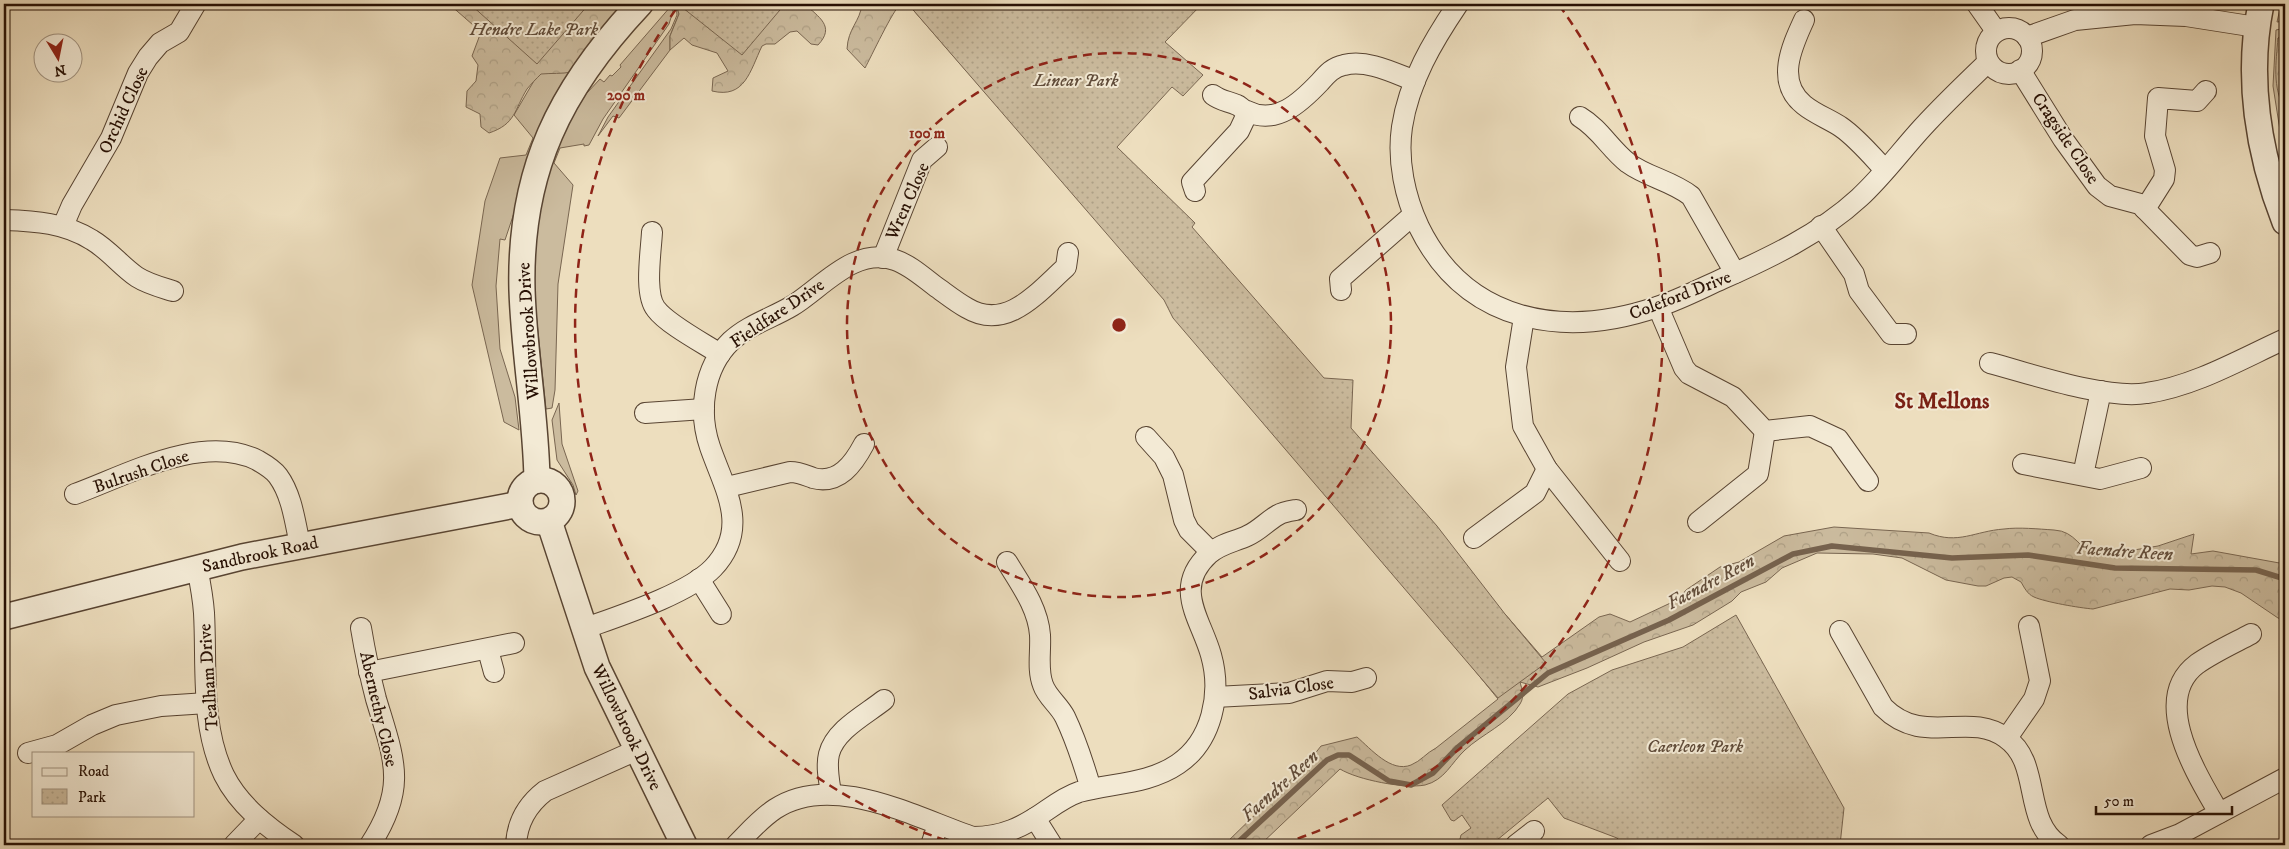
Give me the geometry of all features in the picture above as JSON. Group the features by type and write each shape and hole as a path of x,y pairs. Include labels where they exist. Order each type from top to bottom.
{"street":[{"name":"Willowbrook Drive","path":"536,480 535,424 522,292 524,235 532,186 549,137 578,80 601,47 640,4"},
{"name":"Coleford Drive","path":"1458,4 1438,34 1415,81 1402,127 1403,173 1413,215 1425,239 1450,272 1480,297 1524,317 1568,324 1587,324 1636,314 1658,307 1785,249 1859,198 1928,123 1988,62"},
{"path":"1977,4 1996,31"},
{"name":"Orchid Close","path":"63,226 80,189 112,138 138,73 148,57 160,44 179,32 195,5"},
{"path":"2027,37 2075,20 2134,9 2186,16 2258,16 2254,94 2259,129 2284,214"},
{"path":"1804,20 1787,62 1788,77 1794,94 1803,104 1845,130 1886,170"},
{"path":"2009,27 2017,29 2027,37 2032,47 2029,63 2020,70 2008,74 2000,72 1988,62 1985,49 1987,41 1996,31 2009,27"},
{"path":"1213,95 1220,101 1236,104 1248,112 1274,114 1287,111 1299,104 1332,70 1344,65 1365,64 1415,81"},
{"name":"Cragside Close","path":"2020,70 2063,139 2097,186 2110,196 2140,204 2190,256 2196,257 2210,253"},
{"path":"2145,209 2164,179 2165,170 2155,136 2158,98 2197,101 2206,92"},
{"path":"1194,191 1192,182 1239,130 1248,112"},
{"path":"1580,117 1593,125 1627,162 1681,188 1691,196 1735,273"},
{"name":"Wren Close","path":"883,258 922,160 937,147"},
{"path":"1341,290 1340,279 1413,215"},
{"path":"4,220 36,221 63,226 93,241 149,284 173,291"},
{"path":"1821,226 1854,274 1858,291 1891,334 1906,334"},
{"path":"652,232 650,290 655,309 665,318 720,354"},
{"name":"Fieldfare Drive","path":"583,629 686,588 714,567 725,552 731,533 733,516 727,487 710,447 705,429 704,408 707,385 720,354 732,341 745,331 800,301 835,273 852,264 883,258 895,260 909,267 968,309 992,316 1007,314 1022,307 1066,267 1068,252"},
{"path":"1658,307 1684,368 1689,374 1733,397 1765,431"},
{"path":"1524,317 1516,367 1523,426 1547,469 1620,561"},
{"path":"1990,364 2101,391 2146,393 2192,380 2285,340"},
{"path":"2083,476 2101,391"},
{"path":"645,413 704,408"},
{"path":"1765,431 1810,426 1838,439 1868,481"},
{"path":"1698,522 1758,474 1765,431"},
{"path":"1146,437 1164,457 1173,475 1184,520 1189,530 1211,552"},
{"path":"727,487 790,472 801,472 814,478 826,478 837,475 854,464 864,444"},
{"name":"Bulrush Close","path":"75,494 171,458 195,452 233,452 249,456 276,473 284,486 289,500 300,544"},
{"path":"2023,464 2100,479 2141,468"},
{"path":"1474,538 1535,493 1547,469"},
{"path":"536,480 544,480 556,486 563,498 560,512 549,521 536,522 530,519 525,515 520,504 522,491 536,480"},
{"name":"Sandbrook Road","path":"4,617 198,567 300,544 520,504"},
{"path":"736,845 776,808 810,794 831,793 867,800 973,837 989,837 1013,830 1065,798 1091,789 1143,779 1178,764 1194,749 1204,734 1211,716 1215,697 1211,655 1193,612 1190,597 1197,571 1211,552 1257,531 1279,514 1296,510"},
{"name":"Willowbrook Drive","path":"549,521 597,667 684,845"},
{"path":"1007,562 1029,601 1037,620 1040,634 1040,676 1043,688 1065,717 1091,789"},
{"name":"Tealham Drive","path":"198,567 204,612 207,703 212,736 224,775 236,793 259,818 294,845"},
{"path":"699,580 721,614"},
{"path":"2007,738 2034,699 2040,682 2029,626"},
{"name":"Abernethy Close","path":"361,628 369,672 392,748 395,778 387,810 370,845"},
{"path":"1840,631 1884,707 1903,723 1933,729 1984,728 2007,738 2018,749 2024,759 2035,807 2045,832 2059,845"},
{"path":"2219,813 2183,746 2177,709 2180,692 2185,678 2196,664 2252,634"},
{"path":"369,672 488,650 514,643"},
{"path":"488,650 494,672"},
{"name":"Salvia Close","path":"1215,697 1289,693 1327,681 1352,682 1366,678"},
{"path":"831,793 828,768 834,743 840,734 884,700"},
{"path":"28,753 57,745 92,725 130,712 161,706 207,703"},
{"path":"516,845 520,821 534,799 545,791 637,750"},
{"path":"2150,845 2180,834 2285,778"},
{"path":"234,845 259,818"},
{"path":"1035,818 1052,845"},
{"path":"931,845 938,825"},
{"path":"1516,845 1534,831"}],"green space":[{"path":"449,4 626,4 572,72 541,74 527,89 509,121 489,133 481,127 480,114 466,107 467,91 476,81 478,65 472,56 481,32"},
{"name":"Hendre Lake Park","path":"470,4 589,4 537,64"},
{"path":"626,4 520,195 505,240 500,239 496,286 500,349 515,397 519,430 504,422 472,285 485,201 500,158 526,155 533,138 514,115 542,67"},
{"path":"676,4 679,14 670,36 670,50 619,118 613,116 598,136 608,117 671,29 677,15"},
{"path":"676,4 805,4 823,22 825,32 818,45 811,44 797,31 790,32 775,44 762,46 750,73 739,87 732,91 712,91 713,78 728,71 717,53 692,45 684,38 670,50 670,36 679,14"},
{"path":"678,4 785,4 742,55"},
{"path":"862,4 908,4 900,5 897,8 865,68 847,49 849,36 859,16"},
{"path":"908,4 947,4 996,105"},
{"name":"Linear Park","path":"908,4 1202,4 1165,42 1203,75 1183,96 1172,87 1117,147 1195,223 1192,227 1324,378 1353,380 1351,428 1437,526 1505,614 1546,663 1498,698 1173,318 1164,300"},
{"path":"2281,4 2285,4 2285,21 2277,22"},
{"path":"671,6 673,11 669,24 603,119 589,145 584,146 584,144 560,148 554,163 573,185 558,284 555,390 552,408 546,409 532,273 544,178 572,109 600,79 604,82 621,67 620,65"},
{"path":"2285,28 2285,36 2278,38 2281,102 2285,109 2285,162 2273,86 2276,30"},
{"path":"2285,36 2285,109 2278,92 2276,56 2278,38"},
{"path":"559,403 562,444 578,491 576,495 573,485 557,460 552,420"},
{"path":"1834,527 1929,533 1949,538 2010,528 2054,530 2073,537 2086,550 2098,556 2158,546 2194,534 2191,554 2213,551 2285,564 2285,620 2278,618 2241,593 2225,587 2212,586 2189,590 2170,589 2093,609 2046,601 2034,597 2021,582 2012,577 2004,578 1986,586 1978,586 1946,580 1902,558 1873,554 1817,553 1782,568 1766,582 1741,592 1732,601 1693,625 1644,642 1587,668 1538,687 1520,682 1523,693 1520,704 1515,711 1465,750 1443,775 1432,783 1416,786 1394,785 1358,777 1340,769 1260,845 1224,845 1306,765 1321,746 1357,737 1389,763 1404,767 1418,761 1436,748 1498,699 1467,661 1505,614 1542,657 1599,617 1610,614 1630,622 1679,599 1686,590 1720,567 1739,562 1784,536"},
{"name":"Caerleon Park","path":"1736,615 1844,808 1840,845 1623,845 1617,838 1564,818 1548,798 1491,845 1465,845 1460,839 1461,835 1471,828 1462,815 1454,821 1451,820 1442,805 1568,694 1612,670 1683,647"}],"waterway":[{"name":"Faendre Reen","path":"1235,845 1327,760 1338,755 1349,755 1389,781 1411,785 1433,773 1458,747 1548,673 1669,620 1793,554 1832,546 1952,558 2028,555 2115,568 2256,570 2285,579"}],"district":[{"name":"St Mellons","path":"1942,400"}]}
